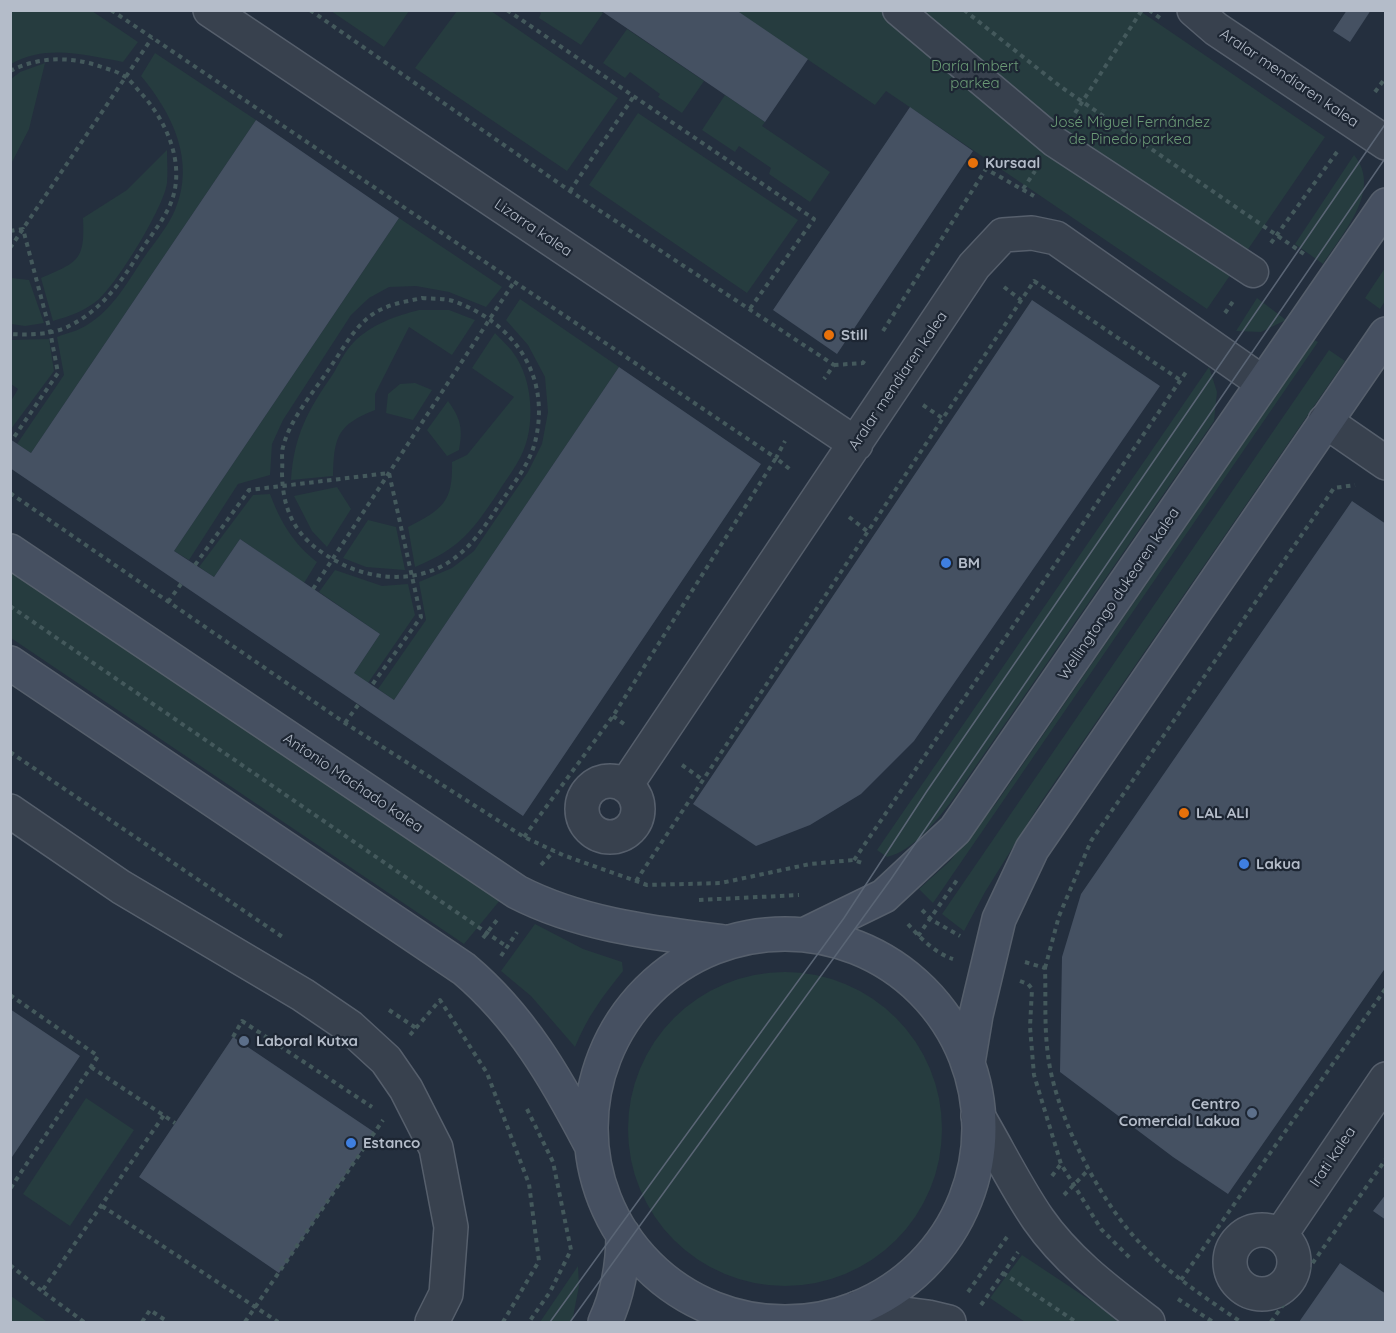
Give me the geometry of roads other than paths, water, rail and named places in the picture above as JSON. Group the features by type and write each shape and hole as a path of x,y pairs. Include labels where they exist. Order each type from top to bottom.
{"main road":[{"name":"Wellingtongo dukearen kalea","path":"806,934 890,890 955,830 1386,205"},
{"path":"968,1064 987,962 999,919 1032,849 1386,334"},
{"name":"Antonio Machado kalea","path":"10,551 496,880 538,903 592,920 655,934 726,942"},
{"path":"10,663 428,944 486,987 521,1027 554,1074 592,1147"},
{"path":"765,934 806,934 846,943 873,955 898,970 921,989 940,1011 956,1036 968,1064 978,1116 978,1151 971,1185 958,1217 939,1246 916,1272 888,1293 857,1308 824,1318 788,1322 751,1319 715,1309 681,1292 652,1269 623,1234 601,1188 592,1147 592,1109 599,1072 613,1037 634,1005 660,978 691,957 726,942 765,934"},
{"path":"605,1323 613,1305 621,1272 623,1234"}],"street":[{"name":"Lizarra kalea","path":"210,10 856,444"},
{"path":"898,10 1055,142 1253,272"},
{"name":"Aralar mendiaren kalea","path":"1194,10 1216,29 1386,143"},
{"name":"Aralar mendiaren kalea","path":"626,785 974,266 1003,235 1032,233 1056,238 1263,383"},
{"path":"1325,421 1386,463"},
{"path":"10,812 121,887 303,995 350,1027 386,1060 406,1089 436,1148 451,1227 446,1294 432,1323"},
{"name":"Irati kalea","path":"1281,1234 1386,1079"},
{"path":"978,1116 1029,1206 1067,1254 1148,1323"},
{"path":"857,1308 948,1322"}],"tram line":[{"path":"550,1322 844,918 927,791 1386,123"},
{"path":"570,1322 891,879 1386,157"}],"place":[{"name":"Kursaal","path":"973,163"},
{"name":"Still","path":"829,335"},
{"name":"BM","path":"946,563"},
{"name":"LAL ALI","path":"1184,813"},
{"name":"Lakua","path":"1244,864"},
{"name":"Laboral Kutxa","path":"244,1041"},
{"name":"Centro Comercial Lakua","path":"1252,1113"},
{"name":"Estanco","path":"351,1143"}],"park label":[{"name":"Daría Imbert parkea","path":"975,74"},
{"name":"José Miguel Fernández de Pinedo parkea","path":"1130,130"}]}
